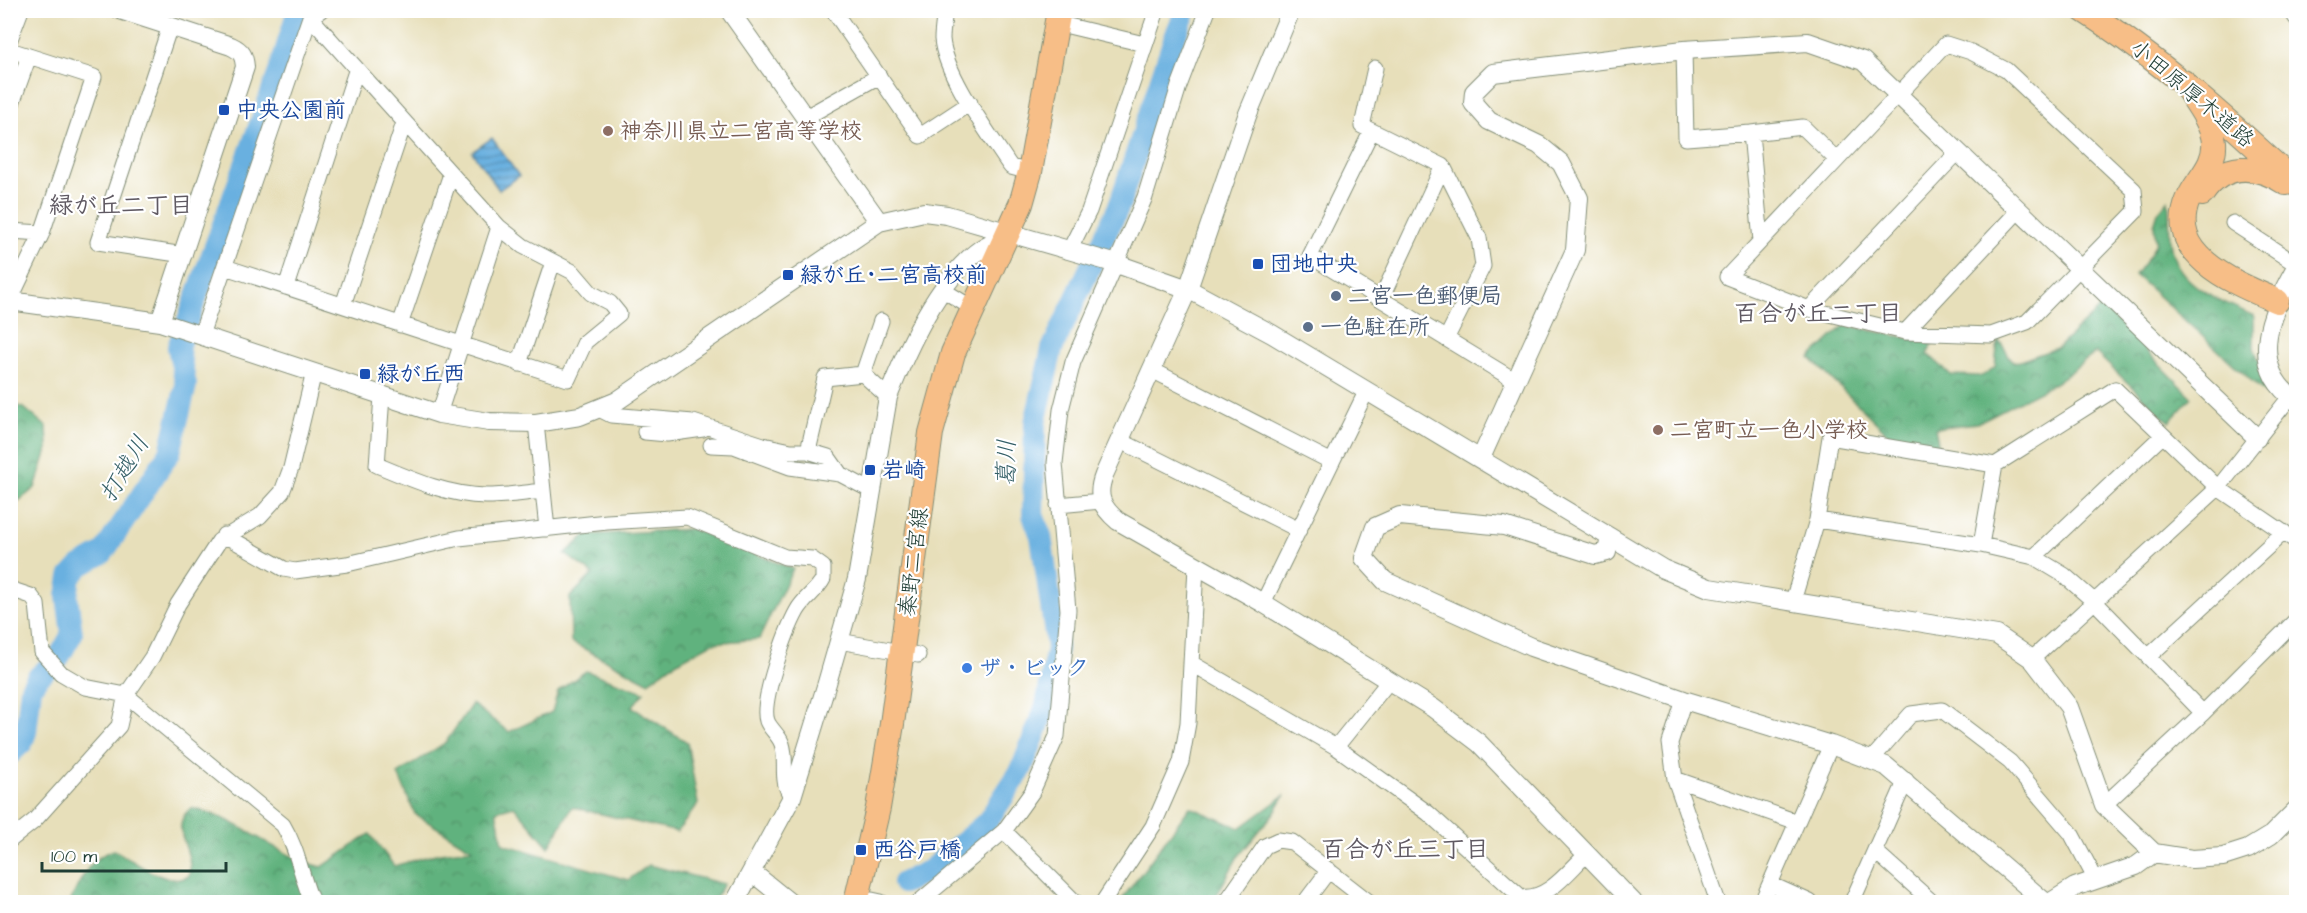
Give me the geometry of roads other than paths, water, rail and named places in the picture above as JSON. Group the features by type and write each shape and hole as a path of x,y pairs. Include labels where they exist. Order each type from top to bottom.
{"main road":[{"name":"小田原厚木道路","path":"2083,10 2122,35 2183,82 2296,184"},
{"name":"小田原厚木道路","path":"2111,10 2199,75 2296,163"},
{"name":"秦野二宮線","path":"910,654 954,394 966,352 1005,269 1010,233 1030,172 1057,17"},
{"path":"2183,82 2211,126 2214,143 2207,170 2188,200 2185,217 2187,234 2202,261 2216,272 2277,301"},
{"path":"2277,301 2216,261 2204,249 2196,234 2194,219 2196,205 2213,180 2226,171 2242,167 2274,176 2296,190"},
{"name":"秦野二宮線","path":"870,902 891,817 910,654 931,433 953,353 993,262 1010,233"}],"street":[{"path":"10,39 21,10"},
{"path":"120,10 140,13 239,50 244,57 245,68 164,323"},
{"path":"729,10 879,222"},
{"path":"833,10 920,136 970,103"},
{"path":"945,10 942,39 950,66 970,103 1011,167 1030,172"},
{"path":"1074,252 1157,10"},
{"path":"919,903 1004,831 1032,792 1057,736 1068,610 1055,463 1061,411 1072,362 1113,263 1145,197 1179,86 1208,10"},
{"path":"1290,10 1247,116 1188,289 1099,487 1101,501 1118,521 1263,603 1433,708 1479,743 1633,903"},
{"path":"2291,10 2296,18"},
{"path":"225,267 344,305 460,346 568,379 585,342 619,314 610,303 591,293 573,272 523,246 499,227 356,71 316,14"},
{"path":"198,334 225,267 316,14"},
{"path":"1057,17 1144,44"},
{"path":"170,26 98,242 184,255"},
{"path":"1481,458 1514,380 1575,250 1579,198 1561,163 1539,145 1489,121 1473,103 1474,92 1493,73 1684,50 1808,42 1863,61 2257,438"},
{"path":"1946,44 1971,52 2006,70 2134,190 2136,211 2027,322 1991,335 1905,332 1809,309 1727,277 1898,95 1946,44"},
{"path":"10,50 94,77 42,233 10,300 164,323 439,414 489,422 536,423 580,416 616,401 879,222 924,212 947,215 1113,263 1188,289 1272,334 1663,569 1709,588 1997,635 2032,659 2069,707 2104,805 2154,853 2192,859 2223,857 2248,849 2271,835 2296,810"},
{"path":"1684,50 1686,138 1803,127 1837,160"},
{"path":"10,109 29,56"},
{"path":"1375,68 1362,126 1443,166 1479,238 1482,266 1446,339"},
{"path":"286,286 356,71"},
{"path":"806,117 879,76"},
{"path":"344,305 404,123"},
{"path":"1371,132 1310,256 1514,380"},
{"path":"1751,133 1761,241"},
{"path":"1809,309 1958,152"},
{"path":"1381,299 1443,166"},
{"path":"400,325 451,174"},
{"path":"1905,332 2019,210"},
{"path":"2032,659 2096,603 2218,489 2257,438 2293,399 2269,361 2268,327 2277,301 2296,265 2233,223"},
{"path":"439,414 499,227"},
{"path":"10,231 42,233"},
{"path":"735,903 792,797 857,579 888,397 926,315 943,290 980,250 1010,233"},
{"path":"519,364 553,262"},
{"path":"943,290 972,308"},
{"path":"863,374 881,321"},
{"path":"1152,370 1332,462"},
{"path":"10,840 34,821 119,726 126,695 152,657 178,604 224,535 260,516 282,492 291,468 314,372"},
{"path":"808,451 825,378 863,374 888,397"},
{"path":"1793,601 1817,520 1830,437 1995,465 2115,388 2218,489 2290,537 2148,657"},
{"path":"1263,603 1366,390"},
{"path":"382,396 377,465 421,483 456,493 488,496 543,491"},
{"path":"597,408 611,415 693,422 763,445 791,451 808,451 828,457 840,474"},
{"path":"536,423 547,528"},
{"path":"645,432 667,434 715,429"},
{"path":"2034,557 2162,436"},
{"path":"1119,440 1299,530"},
{"path":"711,445 734,446 790,466 840,474 872,491"},
{"path":"1981,545 1995,465"},
{"path":"1058,505 1101,501"},
{"path":"1611,537 1607,552 1595,555 1504,526 1400,516 1375,527 1364,558 1385,581 1531,647 1684,700 1872,759 1906,780 2045,903"},
{"path":"224,535 284,569 295,571 346,564 459,538 547,528 687,517 721,533 785,556 812,559 823,567 821,584 802,603 792,621 766,705 767,721 783,744 786,790 792,797"},
{"path":"1817,520 1981,545 2034,557 2064,575 2096,603 2203,713"},
{"path":"1103,903 1153,826 1181,762 1188,723 1196,566"},
{"path":"10,589 31,596 37,604 45,657 61,673 85,687 126,695 283,825 295,845 305,886 312,903"},
{"path":"2104,805 2203,713 2296,620"},
{"path":"839,641 910,654"},
{"path":"1191,663 1336,747 1428,813 1521,897 1533,899 1547,891 1587,854"},
{"path":"1336,747 1389,681"},
{"path":"1684,700 1670,743 1675,779 1718,903"},
{"path":"1872,759 1911,714 1941,710 2010,762 2071,833 2096,880"},
{"path":"1762,903 1831,745"},
{"path":"1675,779 1797,822"},
{"path":"1852,903 1906,780"},
{"path":"1004,831 1075,903"},
{"path":"1226,903 1265,846 1278,840 1292,842 1369,903"},
{"path":"1875,850 1932,903"},
{"path":"2051,903 2075,886 2136,866 2154,853"},
{"path":"1305,903 1329,870"},
{"path":"753,873 789,903"},
{"path":"1770,884 1810,903"}],"water":[{"path":"492,138 519,176 499,190 472,152"}],"waterway":[{"name":"打越川","path":"10,754 22,743 26,732 31,688 37,678 58,659 72,634 67,596 70,577 80,566 103,553 170,452 186,385 178,347 279,72 298,10"},
{"name":"葛川","path":"903,883 930,870 987,822 1021,770 1046,706 1057,648 1041,536 1033,515 1035,423 1052,349 1119,206 1174,39 1186,10"}],"place":[{"name":"中央公園前","path":"224,110"},
{"name":"神奈川県立二宮高等学校","path":"608,131"},
{"name":"団地中央","path":"1258,264"},
{"name":"緑が丘･二宮高校前","path":"788,275"},
{"name":"二宮一色郵便局","path":"1336,296"},
{"name":"一色駐在所","path":"1308,327"},
{"name":"緑が丘西","path":"365,374"},
{"name":"二宮町立一色小学校","path":"1658,430"},
{"name":"岩崎","path":"870,470"},
{"name":"ザ・ビック","path":"967,668"},
{"name":"西谷戸橋","path":"861,850"}],"district":[{"name":"緑が丘二丁目","path":"121,206"},
{"name":"百合が丘二丁目","path":"1818,314"},
{"name":"百合が丘三丁目","path":"1405,850"}]}
